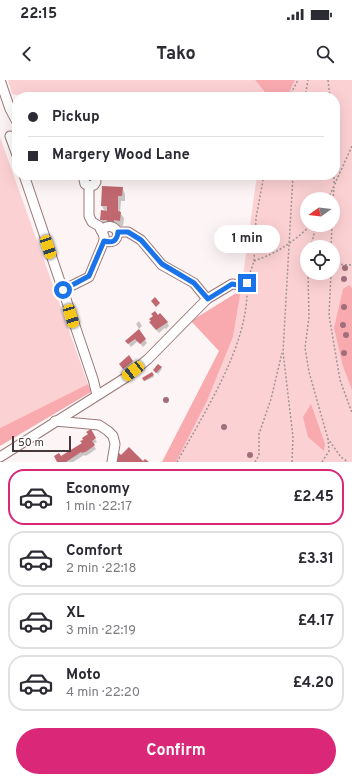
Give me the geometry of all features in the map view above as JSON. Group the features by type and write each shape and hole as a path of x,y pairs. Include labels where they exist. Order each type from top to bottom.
{"lane":[{"path":"0,80 12,113"},
{"path":"10,136 12,141"},
{"path":"26,180 79,342 93,379 97,395"},
{"path":"83,180 84,184 89,186 94,185 96,180"},
{"path":"63,290 89,276 104,241 104,236 99,226 92,222 89,216 89,186"},
{"path":"101,230 110,226 115,228 118,232 118,238 115,241 104,241"},
{"path":"118,232 128,232 141,240 162,264 194,283 208,299"},
{"path":"0,457 125,378 148,359 208,299 232,284 243,286 247,283"},
{"path":"55,421 100,425 108,430 113,436 116,444 112,462"}],"path":[{"path":"292,92 298,80"},
{"path":"306,92 308,80"},
{"path":"328,80 329,92"},
{"path":"340,173 352,146"},
{"path":"177,462 216,390 234,352 244,320 247,307 247,283 254,261 256,218 263,180"},
{"path":"292,462 293,437 283,352 293,180"},
{"path":"334,180 334,192"},
{"path":"331,192 337,180"},
{"path":"254,261 274,254 298,238 304,232"},
{"path":"340,265 352,266"},
{"path":"308,280 309,317 305,348 309,372 328,439 329,451 322,462"},
{"path":"331,280 329,315 340,380 352,413"},
{"path":"255,462 259,455 259,434 271,399 283,352"},
{"path":"328,439 341,457 348,462"}],"shaded area":[{"path":"8,80 255,80 265,92 12,92 12,94"},
{"path":"255,80 295,80 289,92 265,92"},
{"path":"295,80 352,80 352,462 176,462 207,401 233,337 256,180 340,180 340,92 289,92"},
{"path":"0,137 12,171 12,180 15,180 88,384 0,428"},
{"path":"349,285 352,288 352,390 343,366 334,328 343,289"},
{"path":"241,290 233,337 207,401 176,462 162,462 219,351 191,321"},
{"path":"88,384 91,392 0,446 0,428"},
{"path":"311,404 325,444 324,451 308,437 303,417"}],"building":[{"path":"102,186 123,187 122,196 118,196 118,211 121,212 120,221 114,220 114,223 107,222 107,220 100,220 101,210 107,211 107,206 101,206"},
{"path":"155,297 160,303 156,307 151,301"},
{"path":"155,311 158,315 160,313 168,322 156,330 149,322 151,321 149,319 153,316 151,314"},
{"path":"139,329 146,339 140,344 135,339 128,344 125,341"},
{"path":"129,355 133,361 123,369 119,364"},
{"path":"158,364 162,367 156,373 153,370"},
{"path":"152,372 154,375 144,381 142,378"},
{"path":"91,429 96,438 92,441 95,445 66,462 57,462 54,456 59,453 61,456 82,443 80,441 83,440 82,438 88,434 86,432"},
{"path":"129,447 143,461 145,459 149,462 117,462 114,458 119,453 121,455"}],"route":[{"path":"63,290 89,276 104,241 115,241 118,238 118,232 128,232 141,240 162,264 173,272 184,276 194,283 201,289 208,299 232,284 243,286 247,283"}]}
